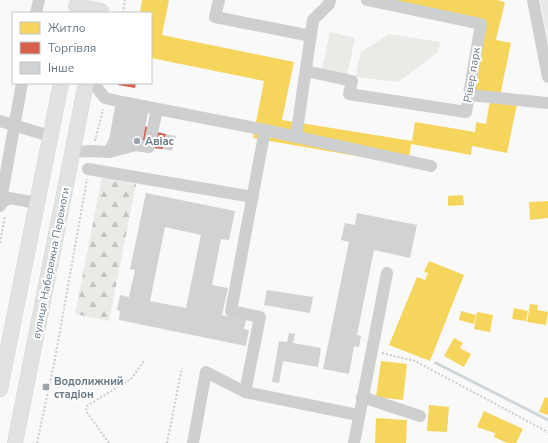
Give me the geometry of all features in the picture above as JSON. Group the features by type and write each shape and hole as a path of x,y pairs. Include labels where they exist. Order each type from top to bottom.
{"main road":[{"path":"76,6 102,8"},
{"path":"0,389 60,84"},
{"name":"вулиця Набережна Перемоги","path":"15,443 86,84"},
{"path":"18,298 43,304"}],"street":[{"path":"36,12 39,0"},
{"path":"219,0 215,17 311,36"},
{"path":"296,137 313,20 329,4 330,0"},
{"name":"Рівер парк","path":"306,75 352,81 349,94 466,112 481,24 367,0"},
{"path":"533,0 548,77"},
{"path":"0,204 22,84"},
{"path":"94,84 105,98 265,130 431,166"},
{"path":"469,95 548,103"},
{"path":"130,146 132,104"},
{"path":"109,152 132,104"},
{"path":"73,152 109,152 130,146 150,147 157,109"},
{"path":"0,121 50,136"},
{"path":"245,392 260,317 230,311 265,130"},
{"path":"88,169 253,197"},
{"path":"0,204 9,198 37,203"},
{"path":"354,443 358,415 387,273"},
{"path":"193,443 206,372 245,392 358,415"},
{"path":"362,397 420,416"}],"path":[{"path":"123,12 125,0"},
{"path":"92,151 105,98"},
{"path":"37,443 55,359 88,169"},
{"path":"371,350 415,361 548,432"},
{"path":"109,443 86,412 87,406 131,379 144,361"},
{"path":"167,443 182,368"}],"shaded area":[{"path":"540,0 548,0 548,41"}],"green space":[{"path":"330,32 355,38 347,75 322,70"},
{"path":"389,34 440,42 438,52 398,82 355,77 361,52"},
{"path":"102,177 136,184 109,321 75,314"}],"building: Житло":[{"path":"142,0 169,0 162,35 294,62 282,120 412,141 415,122 475,132 476,122 486,124 490,100 474,97 477,22 375,0 497,0 505,2 496,40 511,43 499,101 517,104 507,153 472,146 471,155 411,144 408,165 253,138 264,81 152,58 152,12 140,12"},
{"path":"463,195 464,205 448,206 448,196"},
{"path":"548,201 548,218 530,220 529,202"},
{"path":"429,261 464,275 430,361 389,345 417,277 425,280 428,273 424,272"},
{"path":"530,304 538,305 537,310 548,312 546,325 527,322"},
{"path":"514,308 528,311 526,321 512,319"},
{"path":"461,311 476,315 474,324 459,320"},
{"path":"477,312 493,315 490,332 474,329"},
{"path":"454,338 463,343 460,348 471,354 464,367 444,356"},
{"path":"381,361 407,364 403,400 376,397"},
{"path":"545,397 548,398 548,415 539,412"},
{"path":"429,405 449,407 447,432 427,431"},
{"path":"484,411 523,429 516,443 507,443 494,437 495,433 477,427"},
{"path":"376,418 407,420 406,443 375,443"}],"building: Торгівля":[{"path":"118,84 136,84 135,88"},
{"path":"133,124 157,129 157,132 166,134 163,149 129,146"}],"building: Інше":[{"path":"166,134 176,136 172,151 163,149"},
{"path":"146,193 235,211 229,240 221,239 212,285 228,288 222,315 246,320 244,329 249,330 246,346 119,320 120,311 117,310 120,295 129,297 135,270 130,269","holes":["165,227 201,235 186,308 150,301"]},
{"path":"357,213 417,225 410,258 374,250 357,335 361,336 359,347 354,346 349,374 323,369 349,242 341,240 345,223 355,225"},
{"path":"267,290 313,297 310,313 264,305"},
{"path":"289,333 295,334 293,343 321,348 318,367 283,361 279,383 272,382 279,341 287,342"}],"waterway":[{"path":"436,363 548,420"}],"place":[{"name":"Авіас","path":"137,141"},
{"name":"Водолижний стадіон","path":"46,387"}]}
